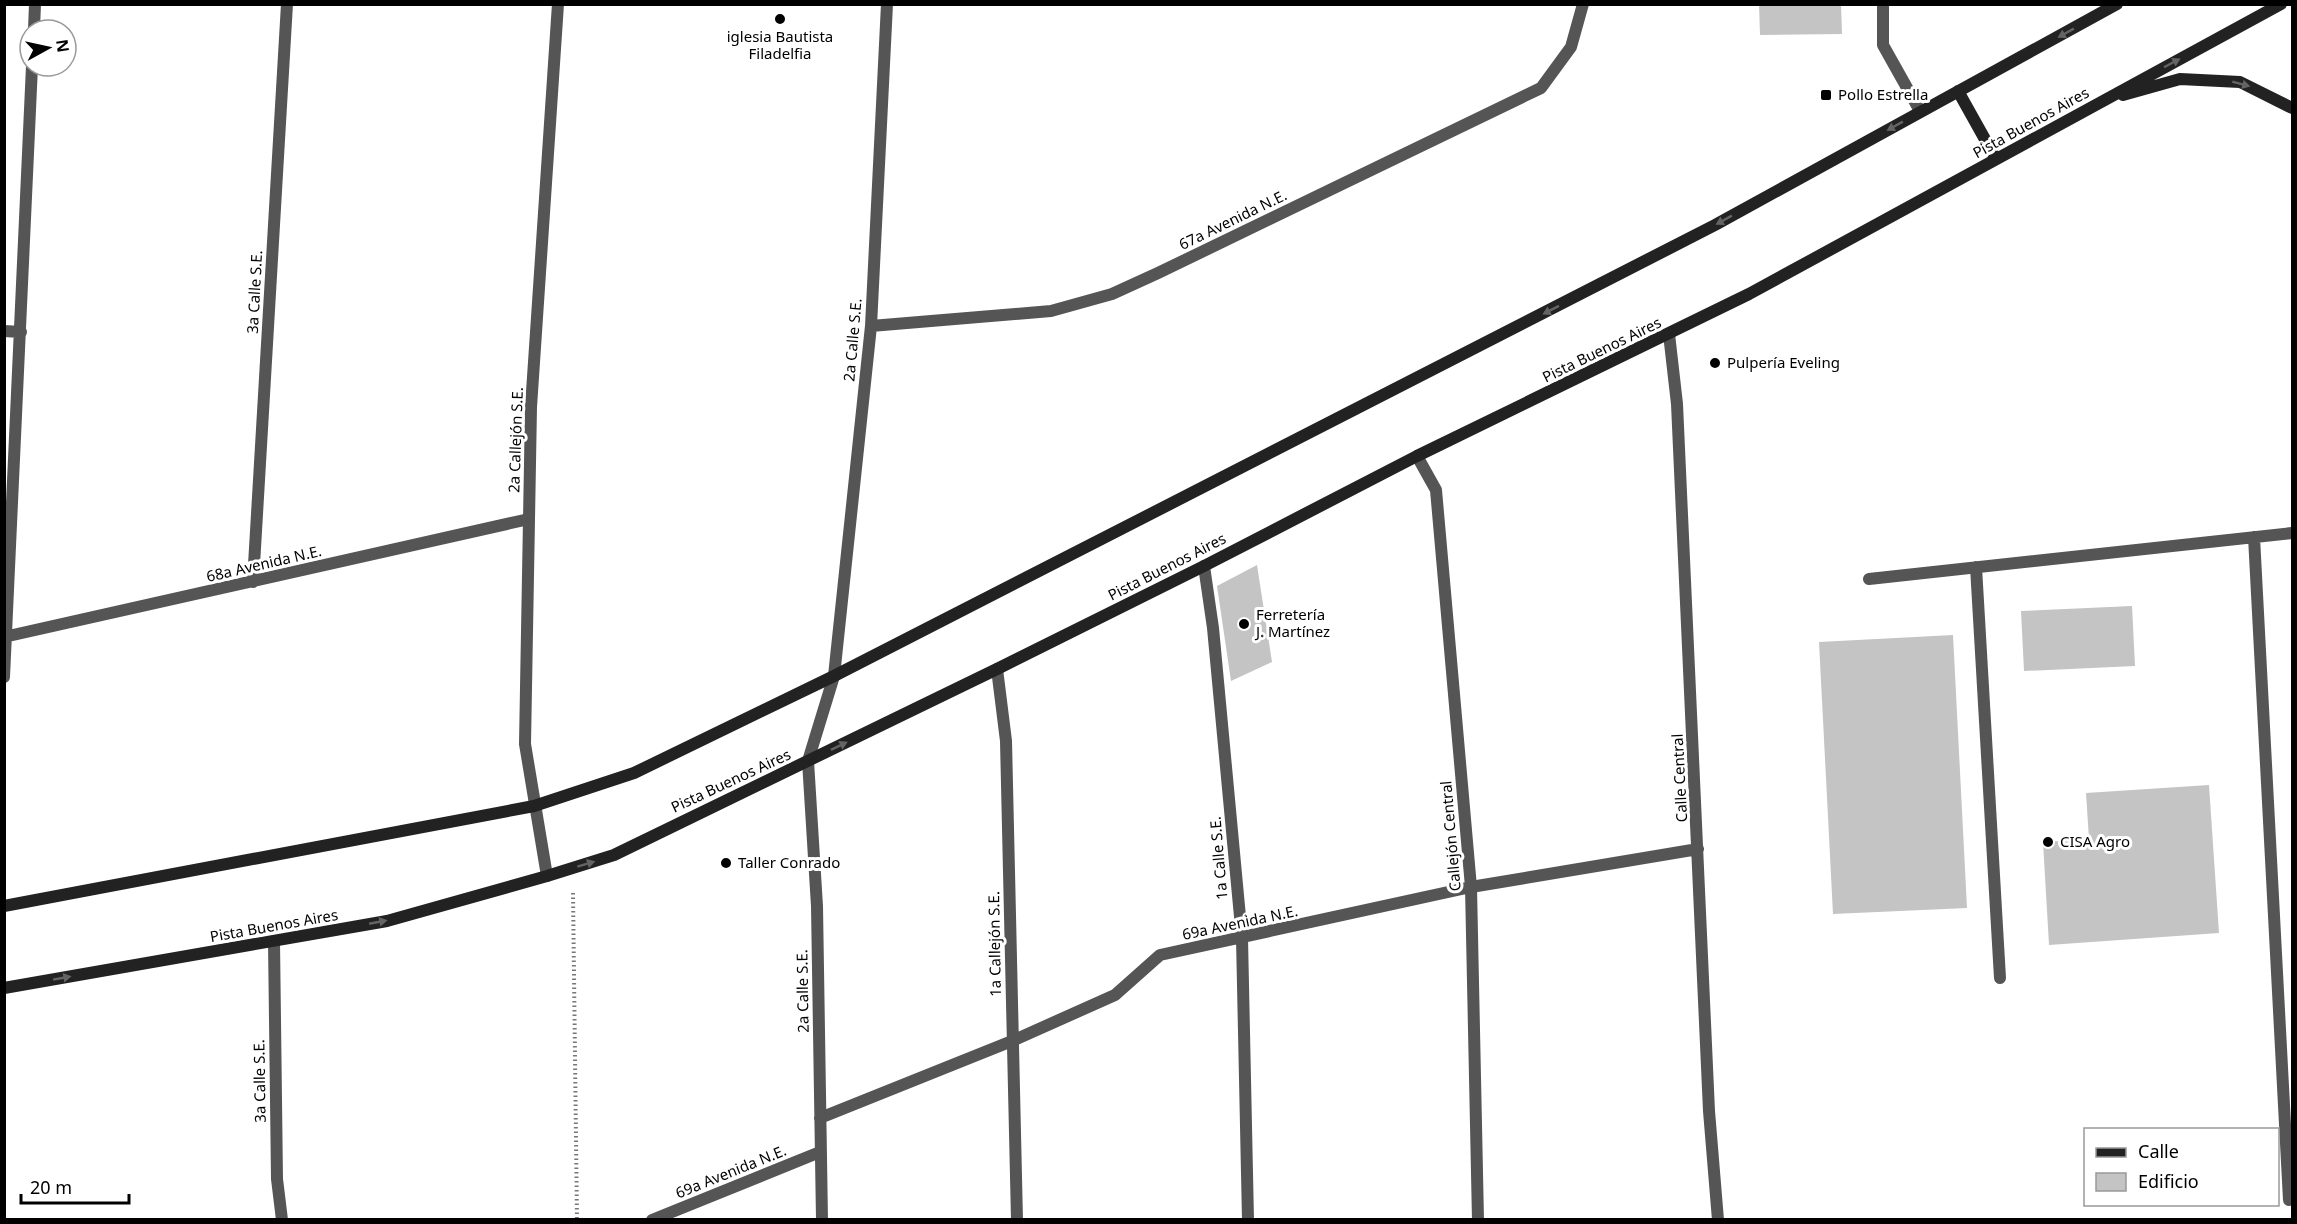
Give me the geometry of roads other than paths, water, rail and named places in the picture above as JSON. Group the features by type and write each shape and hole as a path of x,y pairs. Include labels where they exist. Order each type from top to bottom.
{"main road":[{"path":"4,906 534,806 633,773 834,676 1715,225 2117,4"},
{"name":"Pista Buenos Aires","path":"4,988 387,921 614,855 997,669 1418,456 1749,294 2281,4"},
{"path":"2102,101 2180,79 2240,82 2292,108"},
{"path":"1958,91 1996,159"}],"street":[{"name":"3a Calle S.E.","path":"253,582 287,4"},
{"name":"2a Callejón S.E.","path":"547,876 525,744 531,407 558,4"},
{"name":"2a Calle S.E.","path":"822,1220 817,906 808,761 834,676 871,326 887,4"},
{"name":"67a Avenida N.E.","path":"871,326 1051,311 1113,294 1541,88 1571,47 1583,4"},
{"path":"1883,4 1883,45 1920,111"},
{"path":"4,677 32,78"},
{"path":"4,331 21,332"},
{"name":"Calle Central","path":"1669,334 1677,404 1709,1111 1718,1220"},
{"name":"Callejón Central","path":"1418,456 1436,490 1471,887 1478,1220"},
{"name":"68a Avenida N.E.","path":"6,636 529,519"},
{"path":"1869,579 2292,532"},
{"path":"2254,537 2289,1200"},
{"name":"1a Calle S.E.","path":"1204,566 1214,639 1242,938 1248,1220"},
{"path":"1976,567 2000,978"},
{"name":"1a Callejón S.E.","path":"997,669 1006,741 1017,1220"},
{"name":"69a Avenida N.E.","path":"820,1118 1012,1041 1115,995 1160,955 1471,887 1698,849"},
{"name":"3a Calle S.E.","path":"274,941 277,1179 282,1220"},
{"name":"69a Avenida N.E.","path":"652,1220 820,1152"}],"place":[{"name":"iglesia Bautista Filadelfia","path":"780,19"},
{"name":"Pollo Estrella","path":"1826,95"},
{"name":"Pulpería Eveling","path":"1715,363"},
{"name":"Ferretería J. Martínez","path":"1244,624"},
{"name":"CISA Agro","path":"2048,842"},
{"name":"Taller Conrado","path":"726,863"}]}
